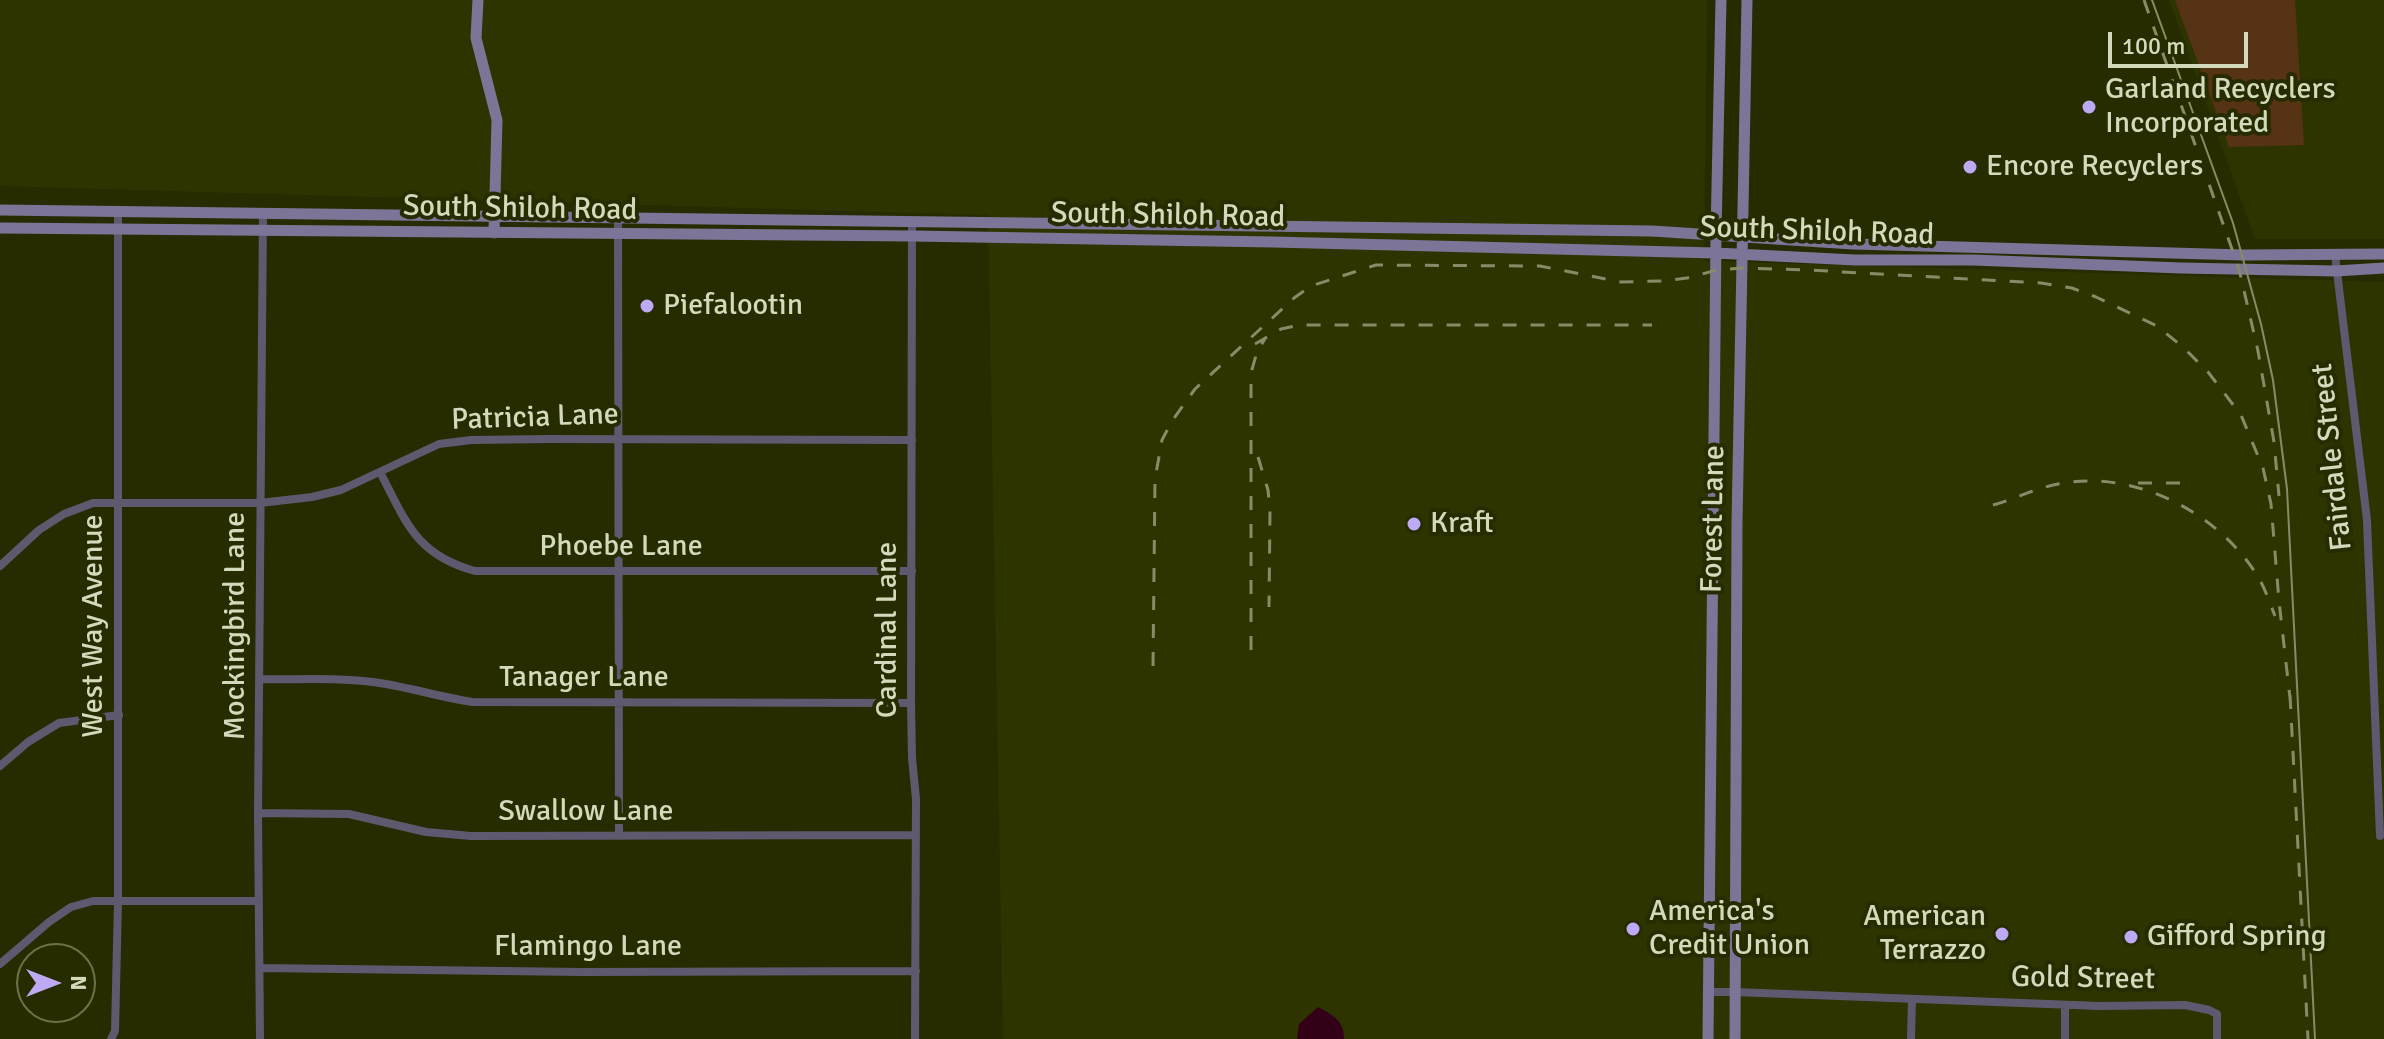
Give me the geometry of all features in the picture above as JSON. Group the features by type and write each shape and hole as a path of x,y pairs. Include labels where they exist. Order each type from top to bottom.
{"main road":[{"path":"478,0 476,38 497,120 494,233"},
{"name":"Forest Lane","path":"1708,1039 1721,0"},
{"name":"Forest Lane","path":"1735,1039 1737,523 1747,0"},
{"name":"South Shiloh Road","path":"0,210 1638,231 1853,244 2243,255 2384,254"},
{"name":"South Shiloh Road","path":"0,228 1350,243 2336,271 2384,268"}],"street":[{"name":"West Way Avenue","path":"111,1039 115,1031 118,901 118,212"},
{"name":"Mockingbird Lane","path":"260,1039 258,813 263,213"},
{"path":"618,217 619,836"},
{"name":"Cardinal Lane","path":"912,221 911,703 916,799 915,1039"},
{"name":"Fairdale Street","path":"2335,255 2367,520 2380,836"},
{"name":"Patricia Lane","path":"0,566 39,530 64,514 93,503 260,503 312,497 341,490 439,444 471,440 912,440"},
{"name":"Phoebe Lane","path":"380,472 422,545 455,566 475,571 912,571"},
{"name":"Tanager Lane","path":"260,679 377,682 472,702 911,703"},
{"path":"0,766 28,742 59,723 119,715"},
{"name":"Swallow Lane","path":"258,813 349,814 426,832 471,836 916,835"},
{"path":"0,964 71,907 93,901 259,901"},
{"name":"Flamingo Lane","path":"260,968 583,972 916,971"},
{"name":"Gold Street","path":"1708,992 2065,1005 2185,1005 2217,1014 2217,1039"},
{"path":"1911,1039 1912,999"},
{"path":"2065,1005 2065,1039"}],"shaded area":[{"path":"0,0 1707,0 1704,261 2384,282 2384,1039 1003,1039 988,215 0,186"},
{"path":"2169,0 2384,0 2384,239 2255,239"},
{"path":"2175,0 2295,0 2304,145 2229,147"},
{"path":"1318,1007 1340,1023 1344,1039 1297,1039 1299,1024"}],"tram line":[{"path":"2152,0 2233,223 2273,380 2287,489 2315,1039"}],"railway":[{"path":"2144,0 2239,269 2258,351 2274,442 2279,496"},
{"path":"1153,666 1155,479 1162,440 1195,389 1311,286 1376,265 1540,266 1621,282 1662,281 1743,268 1808,270 2041,283 2072,288 2157,326 2184,348 2208,372 2241,415 2263,468 2271,504 2291,707"},
{"path":"1255,344 1281,329 1300,325 1652,325"},
{"path":"1251,650 1251,373 1257,352 1266,337"},
{"path":"1258,457 1268,490 1270,510 1269,607"},
{"path":"1993,505 2050,486 2086,481 2142,489 2169,499 2194,513 2238,550 2258,577 2275,616"},
{"path":"2138,483 2190,483"},
{"path":"2290,695 2308,1039"}],"place":[{"name":"Garland Recyclers Incorporated","path":"2089,107"},
{"name":"Encore Recyclers","path":"1970,167"},
{"name":"Piefalootin","path":"647,306"},
{"name":"Kraft","path":"1414,524"},
{"name":"America's Credit Union","path":"1633,929"},
{"name":"American Terrazzo","path":"2002,934"},
{"name":"Gifford Spring","path":"2131,937"}]}
